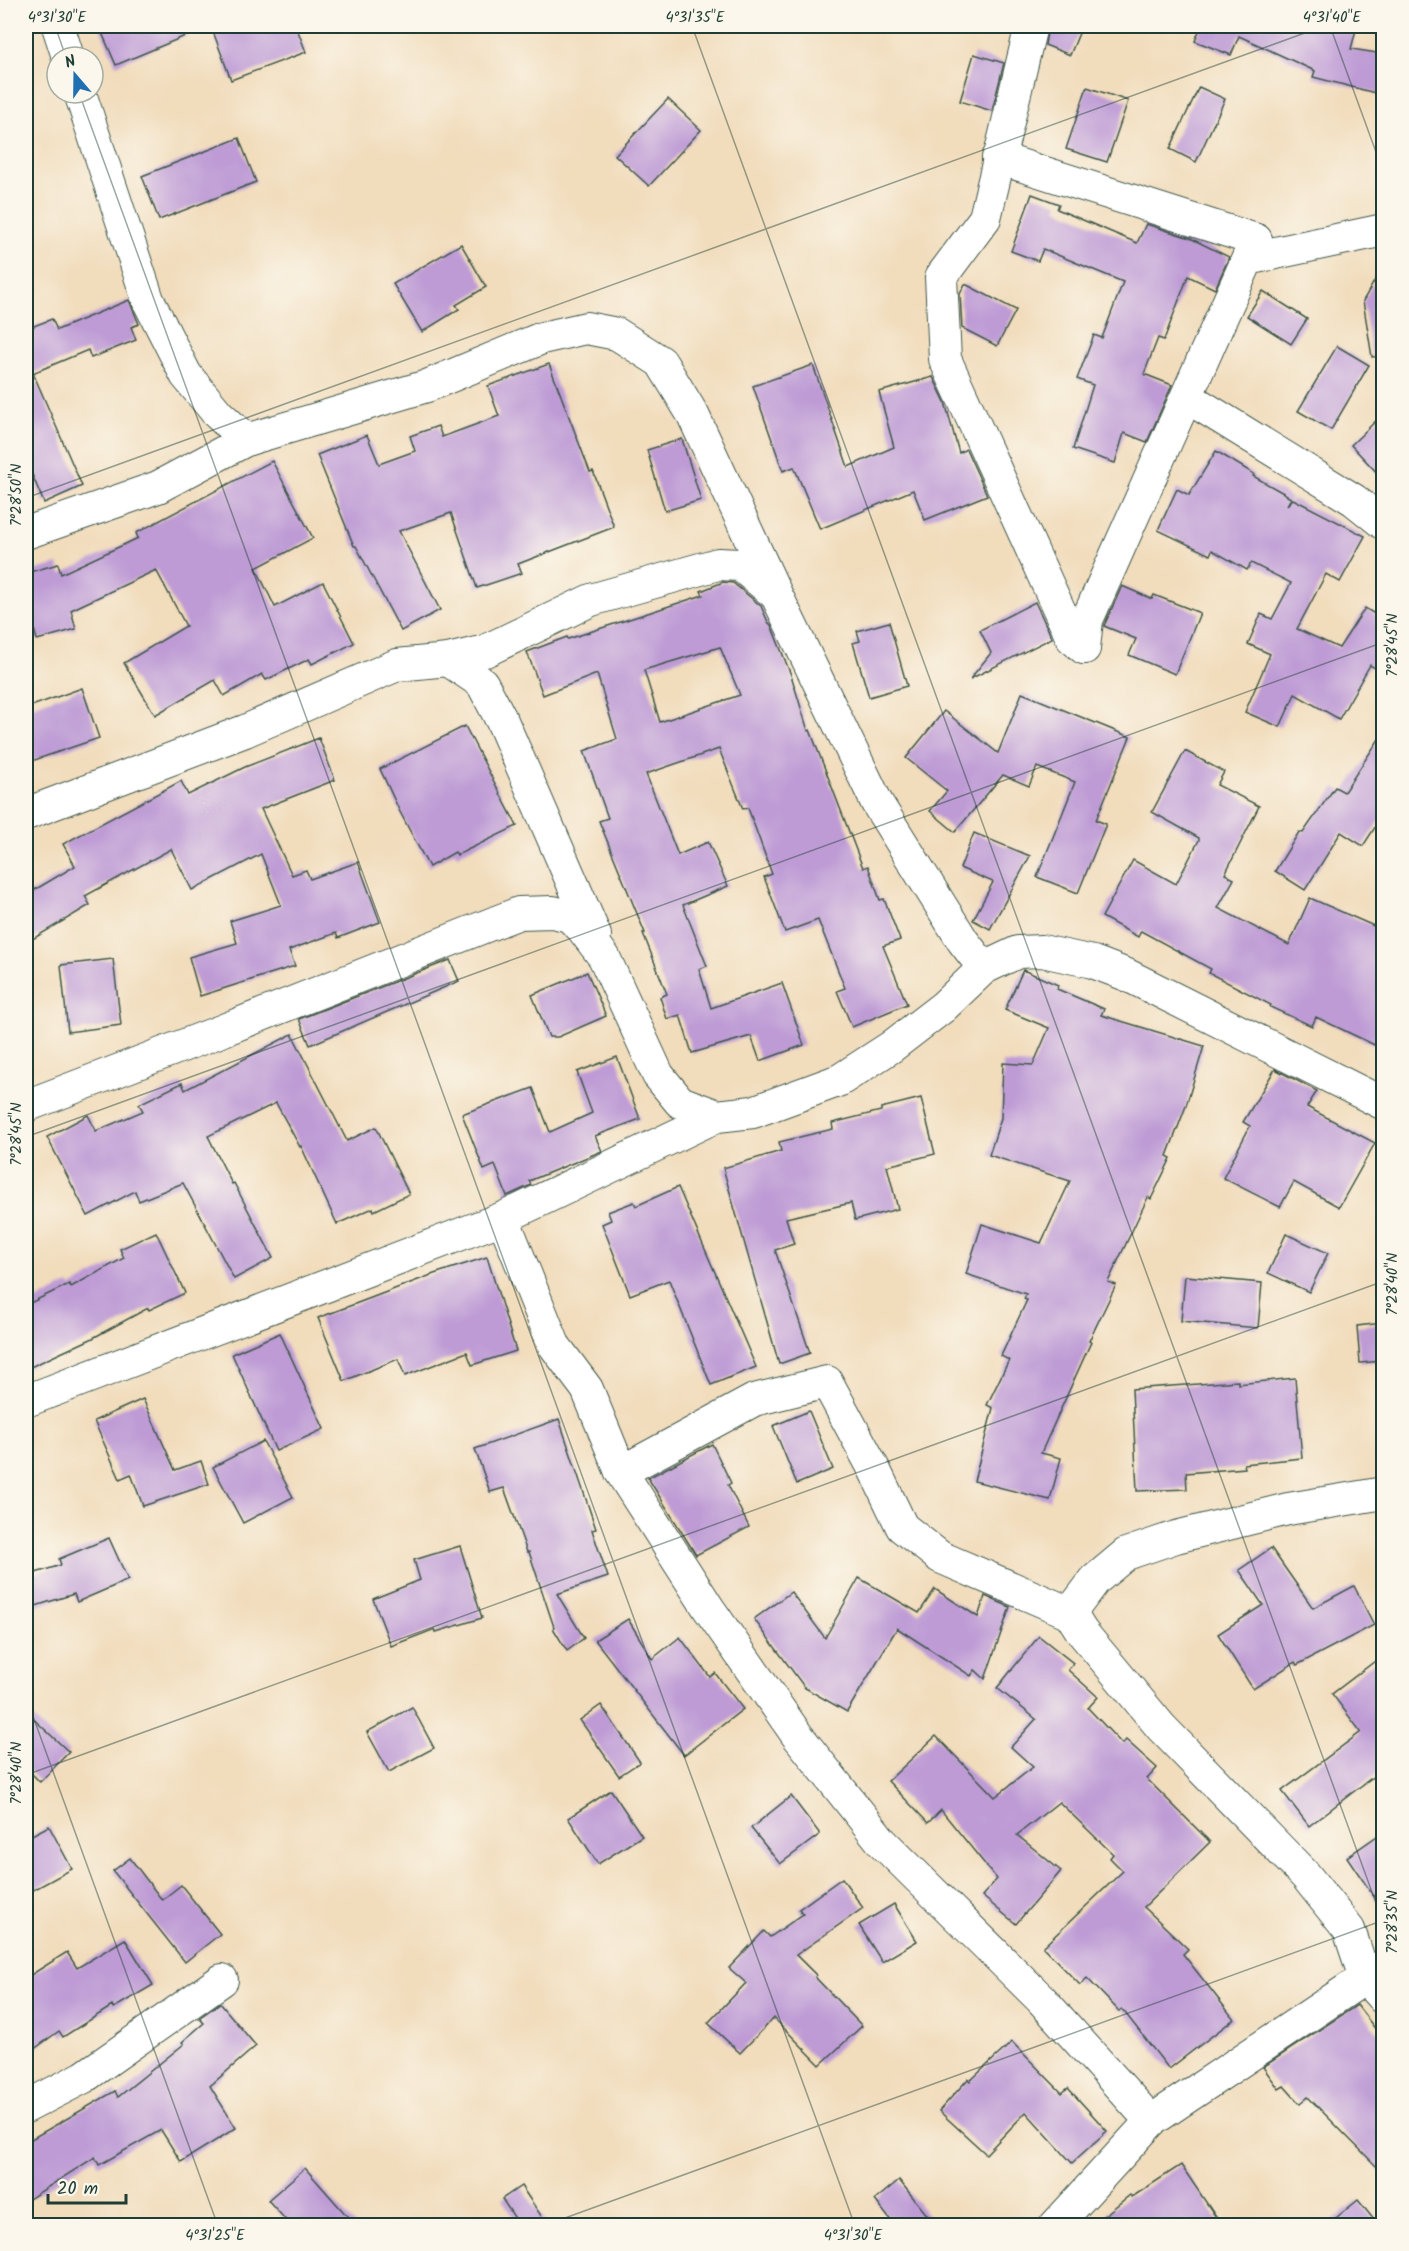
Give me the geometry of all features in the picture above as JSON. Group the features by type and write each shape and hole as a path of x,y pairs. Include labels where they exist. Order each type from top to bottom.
{"street":[{"path":"58,26 64,45"},
{"path":"1031,26 985,218 941,277 945,359 1072,638 1084,648 1087,620 1256,240"},
{"path":"84,105 148,300 186,375 219,414 246,441"},
{"path":"998,158 1256,240"},
{"path":"1256,240 1256,257 1383,230"},
{"path":"26,533 158,487 246,441 427,386 542,338 586,328 617,334 661,362 693,415 877,803 963,941 984,968"},
{"path":"1187,398 1354,500 1383,524"},
{"path":"26,814 245,731 397,665 448,660 485,651 591,600 718,564 740,566 776,594"},
{"path":"448,660 482,682 503,723 657,1075 680,1102 717,1116"},
{"path":"26,1106 519,913 553,912 569,916 582,928 604,957"},
{"path":"26,1401 503,1218 717,1116 753,1112 840,1080 891,1047 943,1007 984,968 1018,952 1042,951 1093,962 1127,975 1383,1104"},
{"path":"503,1218 554,1345 587,1389 621,1472 709,1609 797,1735 882,1842 1041,1999 1151,2121"},
{"path":"621,1472 754,1400 827,1382 902,1527 940,1557 1070,1613 1082,1632 1161,1727 1306,1876 1349,1929 1377,1981 1151,2121 1055,2226"},
{"path":"1070,1613 1095,1580 1126,1554 1176,1537 1288,1509 1383,1493"},
{"path":"26,2107 84,2077 222,1980"}],"building":[{"path":"99,26 209,26 116,65"},
{"path":"211,26 296,26 306,52 231,80"},
{"path":"1048,26 1082,26 1070,55 1045,45"},
{"path":"1201,26 1357,26 1351,49 1383,54 1383,95 1313,77 1315,71 1239,36 1231,55 1195,41"},
{"path":"974,54 1004,63 992,111 960,101"},
{"path":"1087,87 1128,101 1107,162 1066,149"},
{"path":"1199,87 1225,99 1196,162 1170,149"},
{"path":"668,99 701,130 649,186 615,155"},
{"path":"239,138 256,182 159,220 142,176"},
{"path":"1032,194 1059,204 1057,209 1137,243 1146,224 1190,238 1229,257 1215,289 1188,276 1164,340 1158,338 1144,374 1172,385 1147,442 1124,433 1115,463 1073,449 1093,385 1077,379 1094,335 1102,338 1123,282 1043,249 1038,261 1011,251"},
{"path":"461,244 486,287 456,305 459,309 422,332 393,284"},
{"path":"1383,266 1383,356 1372,357 1363,301"},
{"path":"965,284 1016,310 997,346 962,328 960,294"},
{"path":"1263,291 1307,319 1291,344 1247,316"},
{"path":"129,300 139,324 131,327 136,340 91,358 88,350 33,373 82,486 44,503 26,460 26,329 52,319 57,330"},
{"path":"1337,346 1369,365 1331,430 1298,411"},
{"path":"549,364 590,472 593,471 614,527 518,564 522,573 477,588 451,513 399,531 440,610 401,631 354,546 317,455 367,435 379,464 415,451 410,436 438,426 442,437 499,416 488,386"},
{"path":"813,365 848,467 894,447 879,392 933,377 945,402 959,453 966,449 987,495 925,520 913,490 820,529 794,467 783,471 753,386"},
{"path":"1383,414 1383,479 1351,445"},
{"path":"682,439 701,500 665,511 647,450"},
{"path":"1216,451 1291,498 1287,505 1293,499 1365,536 1340,582 1326,574 1297,629 1339,648 1365,608 1383,619 1383,673 1370,665 1339,719 1295,694 1280,727 1245,712 1270,654 1248,644 1261,614 1272,619 1291,583 1251,563 1247,570 1212,550 1210,555 1158,530 1177,489 1189,495"},
{"path":"272,461 313,538 256,568 275,607 323,582 354,643 312,664 309,659 266,680 262,674 224,696 215,680 155,715 124,663 186,626 156,570 71,610 76,629 37,640 26,599 26,573 58,564 61,574 138,538 136,533"},
{"path":"723,582 733,583 761,606 791,675 808,731 810,730 863,868 868,866 880,900 884,899 900,940 883,946 907,1004 852,1027 837,991 845,988 818,920 785,932 764,877 772,874 748,808 743,809 719,749 646,774 678,855 708,842 728,886 683,905 707,966 699,969 711,1008 782,983 804,1045 760,1061 751,1036 692,1053 680,1015 667,1019 660,997 667,994 643,933 645,933 599,821 608,818 584,751 617,739 597,674 543,695 527,652 567,637 568,639 703,595 701,591","holes":["720,647 740,695 660,722 644,670"]},
{"path":"1122,586 1152,599 1154,595 1200,613 1175,674 1129,655 1136,639 1104,626"},
{"path":"1035,602 1052,638 970,679 991,653 980,630"},
{"path":"889,622 907,686 869,697 853,643 860,641 857,631"},
{"path":"82,688 99,738 26,763 26,708"},
{"path":"1022,693 1130,737 1096,820 1106,824 1078,893 1037,877 1075,782 1037,767 1029,786 1003,775 955,832 930,811 947,791 906,758 944,711 998,753"},
{"path":"465,726 517,826 457,855 455,852 429,867 380,769"},
{"path":"1383,733 1383,815 1363,846 1341,832 1305,890 1275,871 1299,832 1303,833 1335,787 1344,792"},
{"path":"319,738 335,780 261,809 292,875 306,870 310,879 358,862 380,922 338,938 336,933 289,950 295,966 200,996 189,957 237,943 230,921 281,905 261,854 192,890 171,849 85,896 90,905 26,943 26,895 75,866 63,844 181,781 188,795 245,767"},
{"path":"1185,751 1224,772 1217,785 1259,806 1225,874 1234,879 1218,908 1289,945 1310,898 1383,930 1383,1049 1316,1017 1312,1026 1270,1007 1271,1005 1209,973 1211,969 1141,931 1138,937 1102,917 1133,860 1176,884 1199,840 1152,812"},
{"path":"974,833 1030,856 990,929 973,920 993,882 960,868"},
{"path":"113,959 121,1025 68,1032 61,965"},
{"path":"450,960 459,981 310,1045 299,1019"},
{"path":"1023,970 1058,985 1057,989 1104,1009 1101,1015 1204,1046 1186,1106 1167,1156 1171,1158 1151,1199 1148,1197 1108,1282 1116,1285 1089,1341 1091,1342 1041,1453 1061,1458 1050,1500 974,1481 993,1408 987,1405 1009,1360 1001,1356 1027,1300 1024,1299 1026,1294 966,1274 982,1224 1041,1243 1070,1181 989,1155 1001,1118 1003,1063 1033,1065 1049,1028 1005,1010"},
{"path":"587,972 606,1016 558,1037 549,1037 532,995"},
{"path":"292,1034 347,1141 376,1127 409,1194 374,1211 373,1208 337,1224 301,1146 276,1103 208,1136 273,1258 234,1279 183,1183 139,1201 135,1191 88,1216 47,1137 88,1115 96,1131 143,1111 139,1104 182,1083 185,1090"},
{"path":"617,1057 640,1119 595,1136 602,1151 529,1181 531,1185 507,1196 495,1165 484,1170 462,1114 533,1088 550,1132 592,1113 577,1072"},
{"path":"1275,1069 1317,1091 1307,1107 1375,1143 1339,1207 1294,1182 1280,1207 1223,1178 1250,1126 1243,1122"},
{"path":"921,1098 935,1154 887,1166 898,1209 855,1220 851,1203 786,1218 794,1244 775,1250 810,1353 779,1364 723,1168 781,1151 779,1142 833,1129 832,1123"},
{"path":"678,1187 756,1367 711,1385 669,1280 630,1295 602,1224 611,1220 608,1212 634,1202 636,1206"},
{"path":"156,1232 185,1293 149,1310 148,1308 91,1339 26,1369 26,1305 69,1284 71,1287 124,1258 120,1249"},
{"path":"1286,1234 1328,1253 1309,1292 1268,1273"},
{"path":"487,1257 516,1351 472,1365 467,1352 405,1376 398,1359 344,1381 318,1318 434,1274"},
{"path":"1185,1276 1262,1283 1258,1328 1181,1321"},
{"path":"1383,1323 1383,1361 1360,1363 1357,1326"},
{"path":"280,1333 324,1429 276,1451 232,1354"},
{"path":"1295,1378 1302,1458 1244,1464 1245,1468 1186,1473 1187,1489 1137,1491 1132,1389 1238,1381 1238,1384"},
{"path":"143,1399 175,1470 201,1461 209,1484 143,1506 131,1474 120,1479 94,1421"},
{"path":"809,1411 833,1469 797,1484 773,1426"},
{"path":"559,1419 596,1529 592,1530 608,1577 557,1594 584,1638 567,1651 553,1628 529,1552 527,1552 504,1488 490,1492 475,1449"},
{"path":"263,1441 293,1497 243,1523 213,1467"},
{"path":"712,1444 731,1483 728,1485 749,1527 696,1555 648,1478"},
{"path":"109,1538 128,1580 77,1602 74,1594 26,1609 26,1576 61,1565 59,1559"},
{"path":"460,1546 482,1618 436,1632 435,1629 391,1646 373,1599 420,1580 414,1560"},
{"path":"1271,1548 1313,1608 1354,1586 1374,1625 1297,1665 1295,1662 1253,1689 1218,1634 1263,1605 1239,1570"},
{"path":"859,1578 919,1613 935,1589 978,1617 985,1596 1010,1607 985,1679 975,1670 971,1676 897,1628 847,1712 805,1688 754,1619 791,1592 825,1638"},
{"path":"628,1619 652,1659 680,1637 710,1677 715,1673 743,1709 684,1755 595,1640"},
{"path":"1039,1636 1073,1663 1068,1670 1098,1697 1088,1708 1122,1744 1126,1740 1157,1768 1147,1779 1210,1842 1144,1907 1188,1949 1183,1954 1234,2019 1169,2069 1122,2009 1119,2011 1087,1978 1080,1985 1043,1947 1123,1871 1110,1858 1113,1854 1059,1802 1017,1835 1061,1871 1016,1924 982,1896 997,1879 941,1810 928,1823 888,1781 936,1736 995,1797 1033,1767 1011,1747 1036,1719 997,1688"},
{"path":"1383,1655 1383,1769 1309,1826 1282,1791 1361,1732 1332,1694"},
{"path":"601,1705 640,1762 619,1776 580,1720"},
{"path":"412,1707 434,1748 389,1772 367,1732"},
{"path":"26,1712 69,1752 40,1782 26,1768"},
{"path":"611,1790 642,1836 598,1864 568,1818"},
{"path":"791,1796 820,1834 780,1864 751,1828"},
{"path":"49,1826 72,1869 26,1894 26,1838"},
{"path":"1383,1832 1383,1910 1347,1857"},
{"path":"130,1858 162,1900 181,1885 220,1934 185,1962 113,1871"},
{"path":"842,1878 863,1908 796,1955 862,2026 820,2065 774,2018 740,2053 708,2023 746,1983 729,1968 764,1931 770,1937 803,1914 799,1909"},
{"path":"894,1904 917,1941 882,1962 859,1925"},
{"path":"125,1939 153,1985 114,2008 112,2006 63,2037 59,2031 26,2055 26,1978 67,1952 77,1968"},
{"path":"220,2003 256,2046 210,2086 236,2128 181,2162 161,2130 99,2165 95,2157 26,2201 26,2142 115,2091 118,2097 184,2044 182,2042 204,2023 199,2018"},
{"path":"1357,2005 1383,2039 1383,2173 1308,2097 1300,2104 1284,2086 1279,2089 1263,2067"},
{"path":"1012,2042 1062,2093 1068,2088 1107,2131 1072,2163 1026,2112 986,2154 939,2111 968,2079 970,2081"},
{"path":"1181,2165 1222,2226 1091,2226 1130,2195 1132,2197"},
{"path":"305,2168 356,2226 291,2226 268,2200"},
{"path":"899,2180 936,2226 895,2226 875,2200"},
{"path":"521,2186 548,2226 520,2226 502,2199"},
{"path":"1358,2200 1379,2226 1326,2226"}]}
